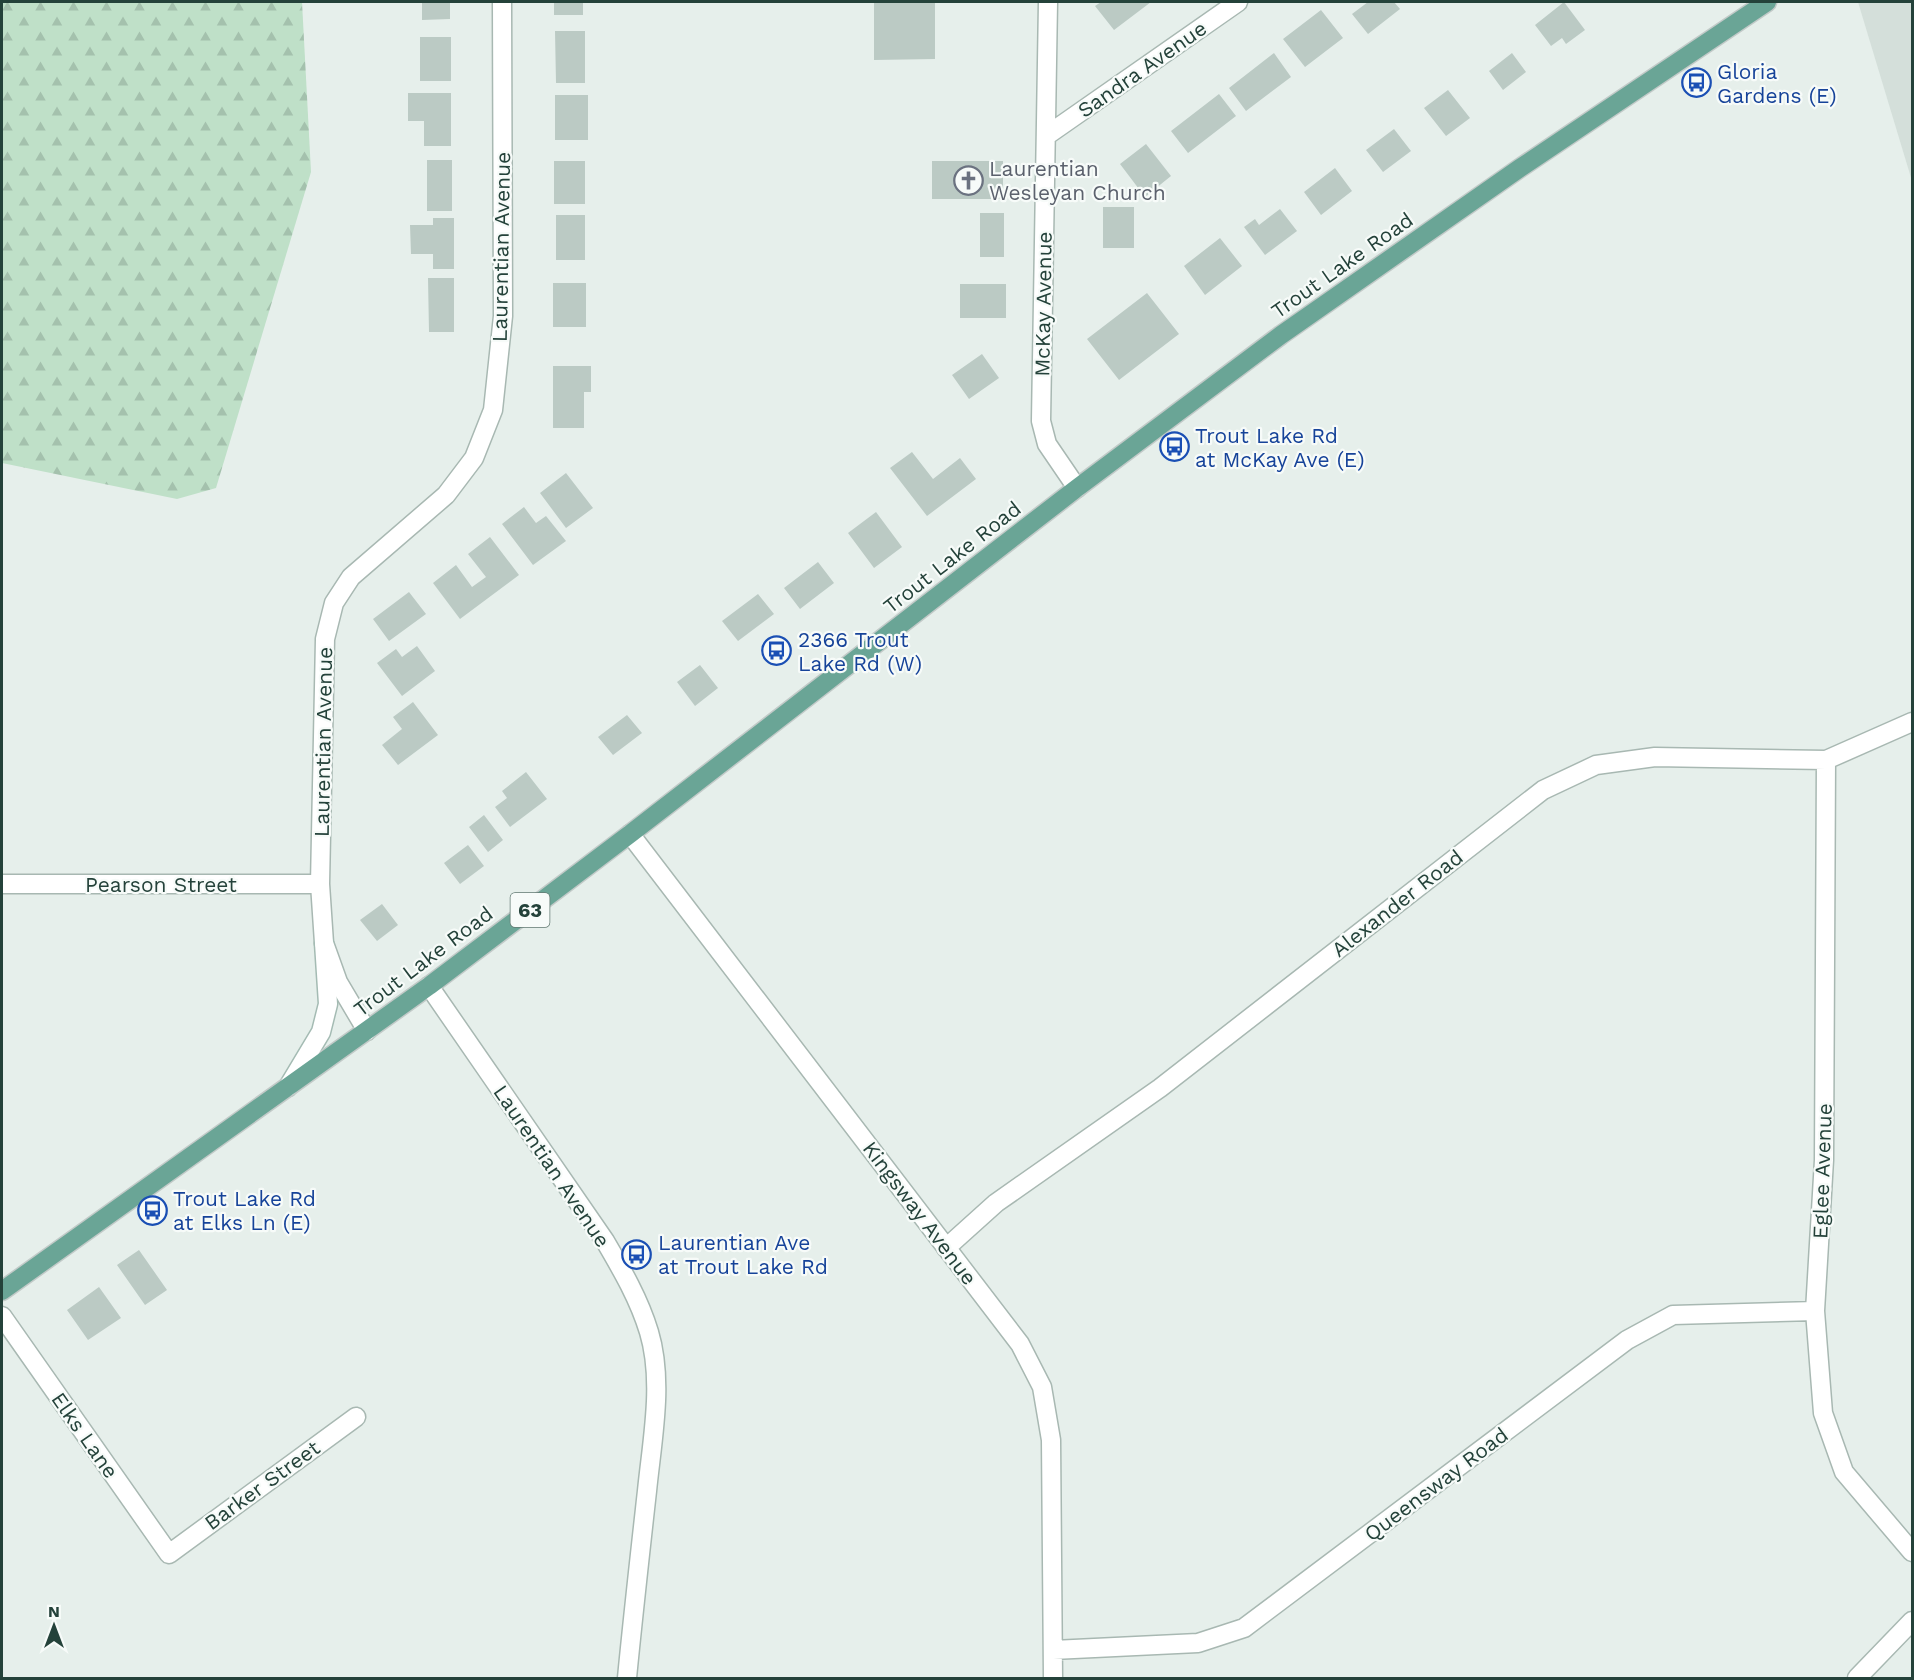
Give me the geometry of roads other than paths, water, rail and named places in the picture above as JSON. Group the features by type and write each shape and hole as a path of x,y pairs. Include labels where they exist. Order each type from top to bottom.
{"main road":[{"name":"Trout Lake Road","path":"2,1291 429,986 630,834 1077,488 1281,335 1520,168 1767,2"}],"street":[{"name":"Laurentian Avenue","path":"367,1031 338,982 324,943 320,884 324,639 334,603 351,577 446,495 474,458 493,410 503,316 502,2"},
{"name":"McKay Avenue","path":"1048,2 1041,421 1047,444 1077,488"},
{"name":"Sandra Avenue","path":"1046,136 1238,2"},
{"name":"Alexander Road","path":"946,1248 996,1203 1160,1088 1543,790 1596,765 1655,757 1826,760 1912,722"},
{"name":"Eglee Avenue","path":"1826,760 1824,1160 1815,1311 1822,1413 1844,1472 1912,1552"},
{"name":"Kingsway Avenue","path":"630,834 1020,1344 1042,1388 1051,1440 1053,1678"},
{"name":"Pearson Street","path":"2,884 320,884"},
{"path":"287,1088 321,1032 328,1004 324,943"},
{"name":"Laurentian Avenue","path":"429,986 605,1241 639,1304 649,1332 654,1358 654,1425 627,1678"},
{"name":"Queensway Road","path":"1053,1650 1198,1644 1244,1628 1627,1340 1674,1315 1815,1311"},
{"name":"Elks Lane","path":"2,1316 169,1554"},
{"name":"Barker Street","path":"169,1554 356,1417"},
{"path":"1857,1678 1912,1621"}],"place":[{"name":"Gloria Gardens (E)","path":"1696,83"},
{"name":"Laurentian Wesleyan Church","path":"968,180"},
{"name":"Trout Lake Rd at McKay Ave (E)","path":"1174,447"},
{"name":"2366 Trout Lake Rd (W)","path":"777,651"},
{"name":"Trout Lake Rd at Elks Ln (E)","path":"152,1210"},
{"name":"Laurentian Ave at Trout Lake Rd","path":"637,1254"}]}
